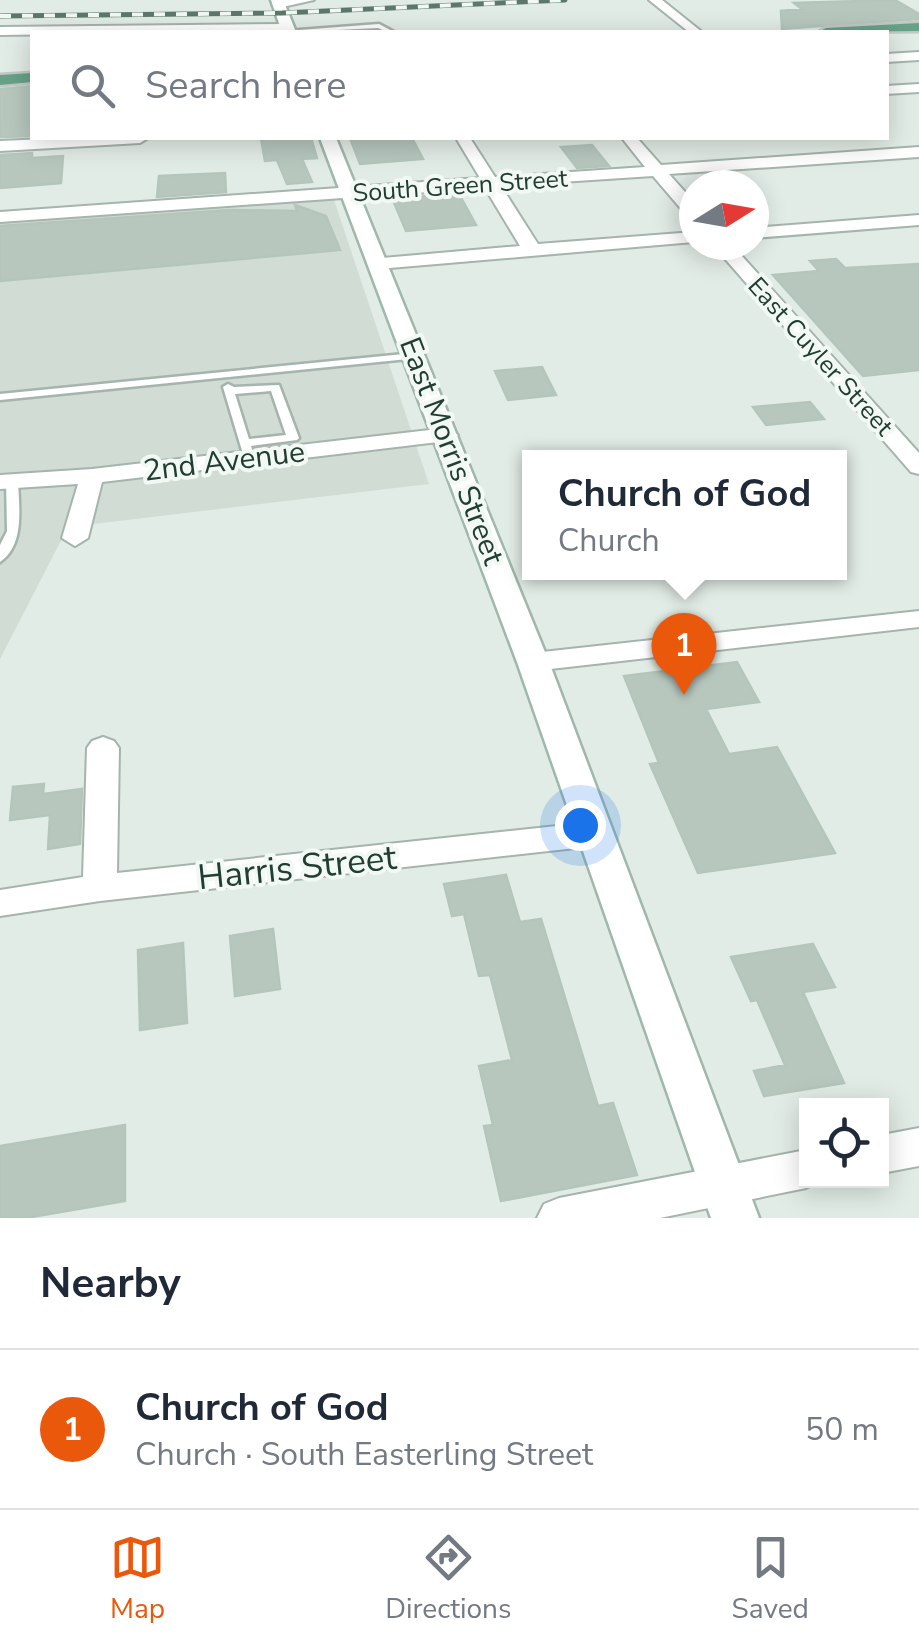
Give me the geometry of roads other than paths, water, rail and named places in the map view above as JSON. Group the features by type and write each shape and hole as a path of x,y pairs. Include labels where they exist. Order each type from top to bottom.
{"main road":[{"path":"278,2 292,30"},
{"path":"872,30 919,28"},
{"path":"0,80 30,78"},
{"name":"East Morris Street","path":"329,140 533,662 729,1202"}],"street":[{"path":"278,2 308,0"},
{"path":"655,0 693,30"},
{"path":"0,31 30,31"},
{"path":"889,58 919,56"},
{"path":"889,90 919,88"},
{"path":"0,146 105,140"},
{"path":"464,140 532,250"},
{"path":"631,140 679,196"},
{"name":"South Green Street","path":"0,217 919,152"},
{"path":"769,232 919,220"},
{"path":"378,263 679,238"},
{"name":"East Cuyler Street","path":"735,260 919,466"},
{"name":"2nd Avenue","path":"6,482 92,476 247,451 447,435"},
{"path":"75,538 92,476"},
{"path":"533,662 919,618"},
{"path":"100,888 103,748"},
{"name":"Harris Street","path":"0,903 100,888 594,834"},
{"path":"889,1153 919,1147"},
{"path":"559,1218 729,1202 799,1172"}],"lane":[{"path":"292,30 379,26 387,30"},
{"path":"292,30 358,30"},
{"path":"0,397 414,356"},
{"path":"226,376 230,391 247,451 293,438 274,387 230,391"},
{"path":"0,558 13,531 6,482"}],"railway":[{"path":"0,16 282,13 565,0"}],"place":[{"name":"Church of God","path":"684,695"}]}
